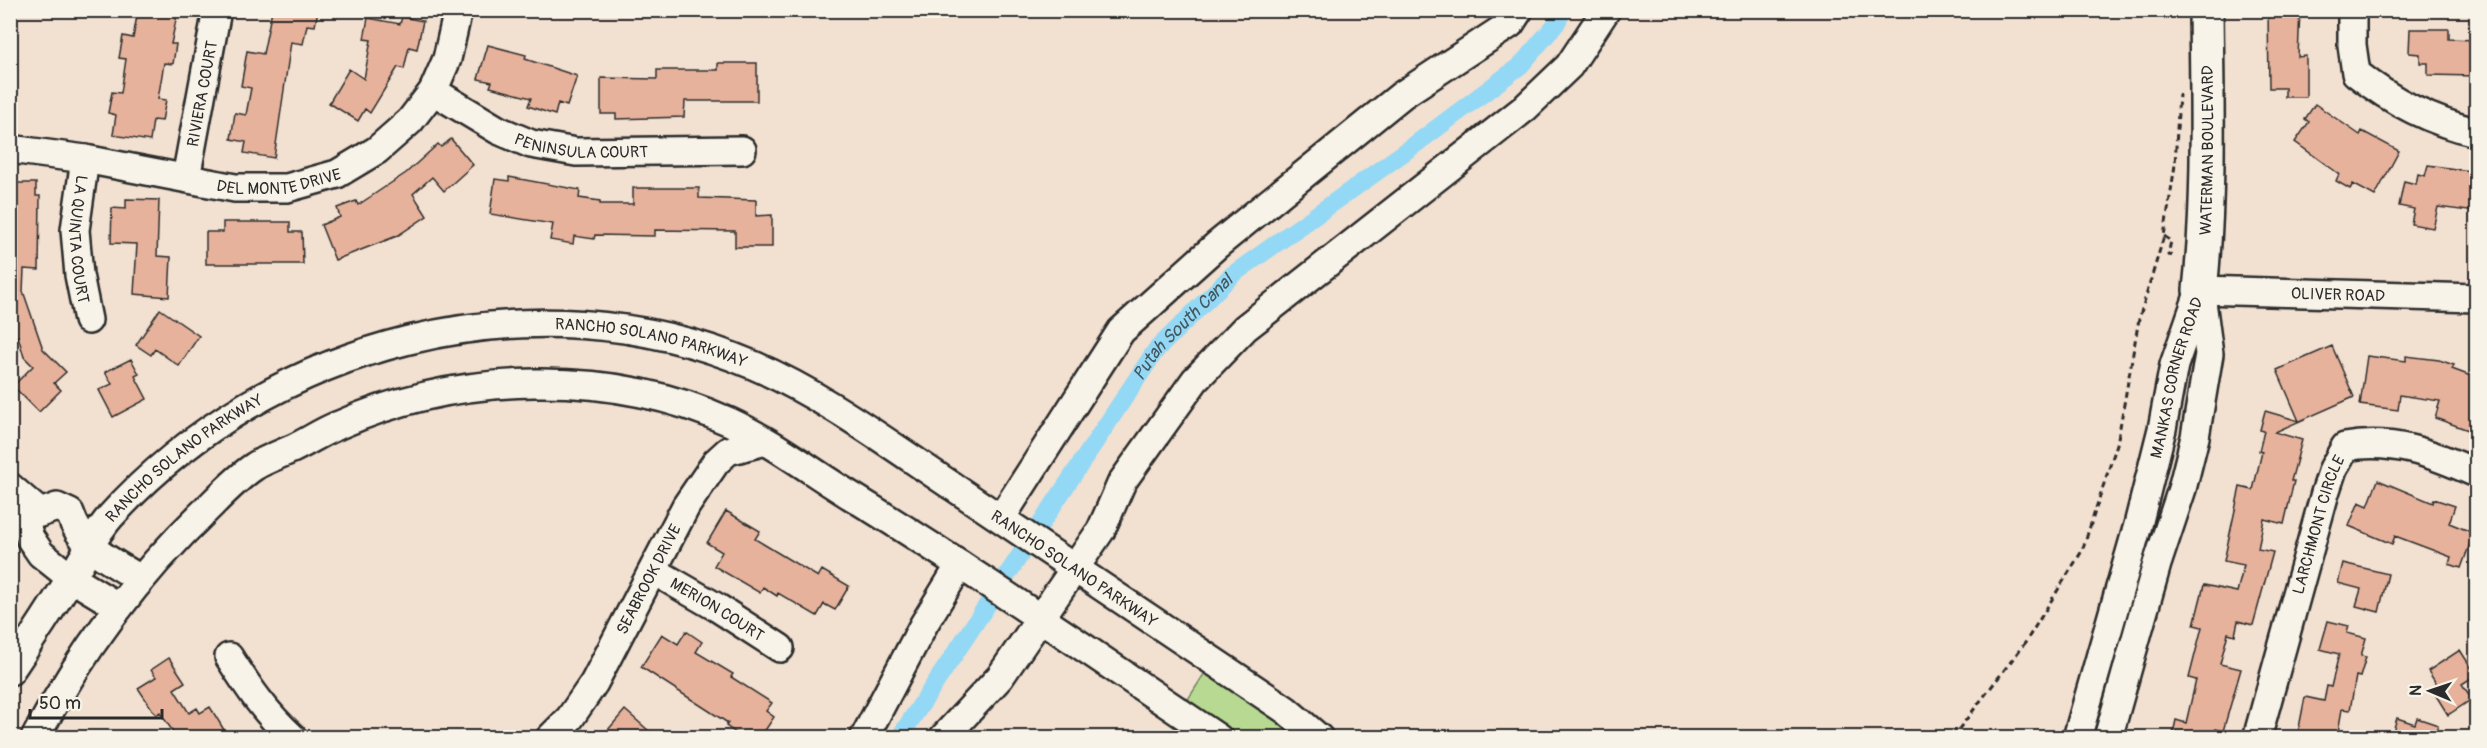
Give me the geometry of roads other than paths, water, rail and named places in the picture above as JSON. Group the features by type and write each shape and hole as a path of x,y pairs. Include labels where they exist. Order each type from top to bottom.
{"main road":[{"name":"WATERMAN BOULEVARD","path":"2200,290 2204,256 2206,10"}],"street":[{"name":"RIVIERA COURT","path":"186,178 217,10"},
{"name":"DEL MONTE DRIVE","path":"10,149 85,159 235,188 287,188 337,174 377,150 410,121 433,91 447,59 458,10"},
{"path":"1003,520 1121,331 1217,245 1392,103 1510,24 1519,10"},
{"path":"943,738 1000,677 1033,614 1069,565 1101,531 1122,483 1203,371 1245,328 1525,108 1569,66 1606,10"},
{"path":"2352,10 2352,45 2356,73 2403,104 2448,126 2476,132"},
{"name":"PENINSULA COURT","path":"433,91 498,130 531,144 576,152 742,150"},
{"name":"LA QUINTA COURT","path":"85,159 75,230 79,275 88,320"},
{"name":"OLIVER ROAD","path":"2200,290 2476,298"},
{"name":"MANKAS CORNER ROAD","path":"2078,738 2138,525 2162,429 2174,365 2200,290"},
{"name":"MANKAS CORNER ROAD","path":"2108,738 2157,564 2182,489 2194,437 2209,354 2200,290"},
{"name":"RANCHO SOLANO PARKWAY","path":"10,671 71,578 83,539 107,520 160,466 241,410 282,386 333,363 388,344 440,332 513,324 598,325 704,348 752,365 838,411 1286,710 1319,738"},
{"path":"35,738 50,711 140,579 182,532 254,467 339,424 399,404 457,390 518,384 574,385 623,391 671,401 721,419 887,516 1218,738"},
{"name":"SEABROOK DRIVE","path":"550,738 570,717 594,683 686,506 707,479 716,462 728,451 762,442"},
{"name":"LARCHMONT CIRCLE","path":"2257,738 2325,493 2333,469 2345,447 2369,442 2399,445 2439,456 2476,473"},
{"path":"10,487 34,520"},
{"path":"10,501 23,514 34,520"},
{"path":"119,607 71,578 41,554 30,538 34,520 57,507 70,513 83,539 140,579"},
{"path":"864,738 924,624 968,570"},
{"name":"MERION COURT","path":"654,571 780,648"},
{"path":"229,657 253,696 274,721 293,738"}],"waterway":[{"name":"Putah South Canal","path":"899,738 1156,350 1232,275 1413,146 1521,65 1556,24 1563,10"}]}
